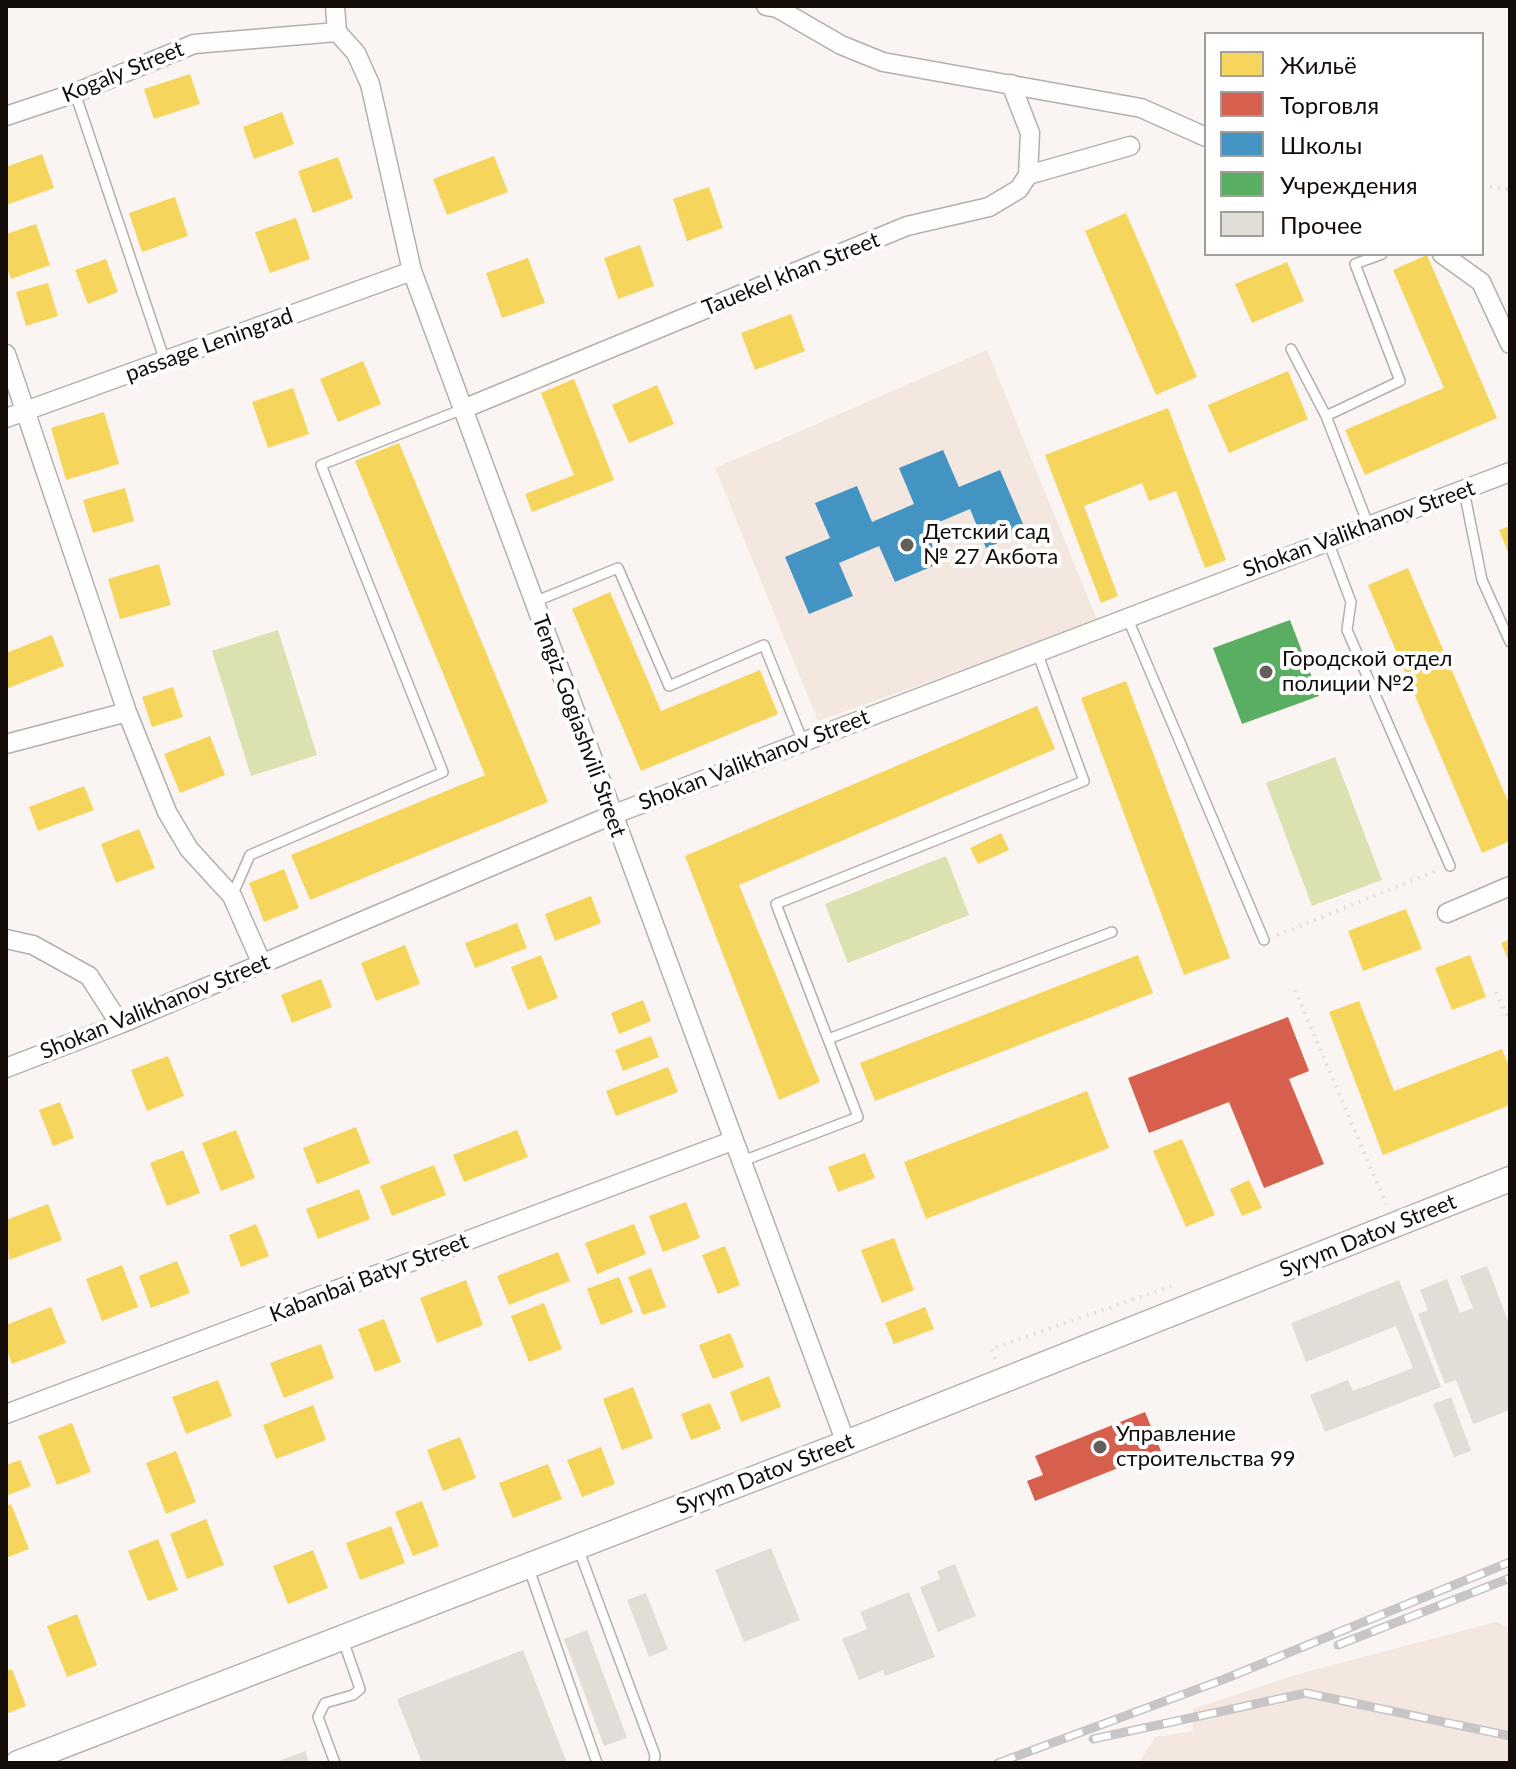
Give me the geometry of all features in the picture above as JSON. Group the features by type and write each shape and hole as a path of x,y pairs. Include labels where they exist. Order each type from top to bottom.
{"main road":[{"name":"Syrym Datov Street","path":"18,1763 846,1443 1510,1179"}],"street":[{"path":"335,6 337,32"},
{"path":"774,7 841,45 883,62 1141,108 1204,136"},
{"name":"Kogaly Street","path":"6,116 75,93 194,44 337,32"},
{"name":"Tengiz Gogiashvili Street","path":"337,32 356,53 370,84 412,271 846,1443"},
{"path":"1011,84 1030,133 1028,175 1130,146"},
{"name":"Tauekel khan Street","path":"463,409 907,226 989,207 1019,189 1028,175"},
{"path":"1445,256 1481,282 1510,344"},
{"name":"passage Leningrad","path":"6,418 412,271"},
{"path":"6,354 127,712 167,812 189,849 232,896 262,964"},
{"name":"Shokan Valikhanov Street","path":"6,1068 120,1024 612,815 1510,472"},
{"path":"6,744 127,712"},
{"path":"1447,913 1510,886"},
{"path":"6,939 33,945 89,976 120,1024"},
{"name":"Kabanbai Batyr Street","path":"6,1414 732,1141"}],"lane":[{"path":"75,93 165,361"},
{"path":"1326,416 1400,381 1355,264 1377,256"},
{"path":"1291,349 1326,416 1368,524"},
{"path":"232,896 250,855 443,772 321,465 463,409"},
{"path":"1464,491 1482,580 1510,642"},
{"path":"1328,541 1351,602 1347,630 1450,866"},
{"path":"534,602 618,568 669,686 764,645 803,742"},
{"path":"1127,617 1264,940"},
{"path":"740,1162 858,1117 776,904 1084,781 1037,652"},
{"path":"828,1039 1112,932"},
{"path":"577,1546 655,1755 654,1763"},
{"path":"528,1566 597,1763"},
{"path":"335,1763 318,1717 320,1708 360,1689 342,1636"}],"path":[{"path":"1484,185 1510,190"},
{"path":"1264,940 1450,866"},
{"path":"1295,990 1387,1206"},
{"path":"1496,992 1510,1022"}],"shaded area":[{"name":"Детский сад № 27 Акбота","path":"987,350 1098,622 818,721 715,468"},
{"path":"1496,1622 1510,1629 1510,1763 1139,1763 1155,1737 1193,1731 1193,1709 1295,1675"}],"green space":[{"path":"278,630 317,755 251,776 212,651"},
{"path":"1335,757 1382,880 1312,906 1266,783"},
{"path":"946,856 969,915 848,963 825,904"}],"building: Жильё":[{"path":"190,74 200,104 154,119 144,89"},
{"path":"282,112 294,144 254,159 243,127"},
{"path":"42,154 54,188 6,205 6,167"},
{"path":"494,156 508,192 447,215 433,179"},
{"path":"338,157 353,198 313,213 298,171"},
{"path":"709,187 723,228 687,241 673,199"},
{"path":"175,197 188,236 142,252 129,213"},
{"path":"1126,213 1197,377 1156,395 1085,231"},
{"path":"296,218 310,259 270,273 255,232"},
{"path":"36,224 50,265 11,279 6,265 6,234"},
{"path":"640,245 654,286 618,299 604,258"},
{"path":"1427,256 1497,418 1365,475 1345,430 1444,388 1393,270"},
{"path":"528,258 545,303 502,318 486,273"},
{"path":"106,259 118,292 88,304 75,270"},
{"path":"1287,262 1304,301 1252,323 1235,284"},
{"path":"48,283 58,316 26,326 16,292"},
{"path":"791,314 805,351 755,370 741,333"},
{"path":"363,361 381,404 338,422 320,379"},
{"path":"1288,371 1308,419 1229,453 1208,405"},
{"path":"574,379 614,480 532,512 525,494 574,475 541,393"},
{"path":"657,385 674,424 629,443 612,405"},
{"path":"293,388 309,434 268,448 252,402"},
{"path":"1168,408 1226,560 1205,568 1176,491 1149,501 1142,483 1084,506 1118,596 1101,603 1045,455"},
{"path":"104,412 119,464 66,480 51,428"},
{"path":"399,443 548,802 310,900 291,855 485,775 355,461"},
{"path":"125,488 134,521 93,533 83,500"},
{"path":"1510,526 1510,557 1499,530"},
{"path":"159,564 171,605 120,619 108,579"},
{"path":"1408,568 1510,806 1510,841 1482,853 1368,585"},
{"path":"610,592 661,711 760,670 778,714 641,771 572,609"},
{"path":"52,635 64,666 6,689 6,653"},
{"path":"1126,681 1230,958 1184,975 1081,698"},
{"path":"173,687 183,717 152,727 142,697"},
{"path":"1037,706 1055,749 739,885 820,1082 779,1100 685,856"},
{"path":"210,736 225,775 180,793 164,754"},
{"path":"84,786 94,810 38,831 29,807"},
{"path":"139,829 155,868 116,883 101,844"},
{"path":"1001,833 1009,850 978,864 970,848"},
{"path":"284,869 299,908 264,922 249,883"},
{"path":"591,896 601,923 555,941 545,914"},
{"path":"1406,909 1422,949 1363,971 1348,931"},
{"path":"517,923 527,948 475,968 465,943"},
{"path":"1510,939 1510,964 1501,943"},
{"path":"405,945 420,984 376,1001 361,963"},
{"path":"541,955 558,998 528,1010 511,967"},
{"path":"1138,955 1153,993 875,1101 860,1063"},
{"path":"1470,955 1486,997 1452,1010 1435,968"},
{"path":"321,979 332,1007 292,1023 281,995"},
{"path":"643,1000 651,1021 619,1034 611,1013"},
{"path":"1359,1001 1394,1091 1502,1049 1510,1068 1510,1105 1383,1155 1329,1012"},
{"path":"651,1036 659,1057 623,1071 615,1050"},
{"path":"168,1056 184,1096 147,1111 131,1070"},
{"path":"668,1067 678,1092 616,1116 606,1091"},
{"path":"1087,1091 1109,1148 926,1219 904,1162"},
{"path":"60,1102 74,1138 53,1146 39,1110"},
{"path":"356,1127 370,1163 317,1184 303,1148"},
{"path":"236,1130 255,1178 221,1191 202,1143"},
{"path":"517,1130 528,1157 464,1182 453,1155"},
{"path":"1182,1139 1215,1215 1186,1227 1153,1151"},
{"path":"183,1150 200,1193 167,1206 150,1163"},
{"path":"865,1153 875,1178 838,1192 828,1167"},
{"path":"434,1165 446,1195 392,1216 380,1186"},
{"path":"1249,1180 1262,1208 1242,1216 1230,1189"},
{"path":"359,1189 370,1219 318,1239 306,1209"},
{"path":"686,1202 700,1238 663,1252 649,1216"},
{"path":"48,1204 62,1240 9,1260 6,1220"},
{"path":"256,1224 269,1256 241,1267 229,1235"},
{"path":"634,1224 646,1254 597,1274 585,1243"},
{"path":"894,1238 914,1290 882,1303 861,1250"},
{"path":"725,1246 740,1285 718,1294 702,1255"},
{"path":"558,1252 570,1281 509,1305 497,1276"},
{"path":"177,1261 190,1293 151,1308 139,1276"},
{"path":"122,1265 138,1307 102,1321 86,1279"},
{"path":"651,1268 666,1307 643,1315 628,1277"},
{"path":"619,1277 633,1312 601,1325 587,1289"},
{"path":"466,1280 483,1325 437,1343 420,1298"},
{"path":"544,1303 562,1349 529,1362 511,1316"},
{"path":"51,1307 66,1343 12,1364 6,1348 6,1325"},
{"path":"925,1307 934,1329 894,1344 885,1323"},
{"path":"384,1319 401,1362 375,1372 358,1329"},
{"path":"730,1333 744,1367 713,1379 699,1345"},
{"path":"321,1344 334,1378 284,1398 270,1363"},
{"path":"769,1376 781,1407 741,1422 730,1392"},
{"path":"218,1380 232,1416 186,1434 172,1397"},
{"path":"633,1387 653,1438 622,1450 603,1399"},
{"path":"710,1403 721,1429 691,1440 681,1414"},
{"path":"313,1405 326,1440 276,1459 263,1425"},
{"path":"72,1423 91,1472 57,1485 38,1436"},
{"path":"460,1437 476,1478 443,1491 427,1450"},
{"path":"601,1447 615,1484 582,1497 567,1460"},
{"path":"176,1451 196,1502 166,1514 146,1463"},
{"path":"20,1460 31,1486 6,1496 6,1465"},
{"path":"548,1464 562,1499 513,1518 499,1483"},
{"path":"422,1501 439,1546 413,1556 395,1512"},
{"path":"11,1504 29,1549 6,1558 6,1506"},
{"path":"206,1519 224,1565 187,1579 170,1534"},
{"path":"391,1526 405,1563 360,1580 346,1543"},
{"path":"158,1539 178,1590 148,1601 128,1551"},
{"path":"313,1550 328,1588 288,1604 273,1566"},
{"path":"77,1614 97,1665 67,1677 47,1626"},
{"path":"12,1669 26,1706 6,1714 6,1671"}],"building: Торговля":[{"path":"1288,1017 1309,1071 1289,1079 1324,1164 1264,1188 1229,1102 1149,1133 1128,1078"},
{"path":"1145,1412 1161,1451 1035,1501 1027,1481 1043,1475 1035,1456"}],"building: Школы":[{"path":"943,450 959,487 1000,470 1026,531 986,548 970,509 925,528 940,563 895,582 879,546 839,563 853,596 809,614 785,557 830,538 815,503 857,486 872,522 914,504 899,468"}],"building: Учреждения":[{"name":"Городской отдел полиции №2","path":"1290,620 1319,696 1242,724 1213,648"}],"building: Прочее":[{"path":"1487,1266 1510,1326 1510,1410 1473,1424 1456,1380 1445,1384 1418,1314 1428,1310 1420,1290 1447,1279 1460,1313 1473,1308 1460,1276"},
{"path":"1399,1280 1441,1387 1325,1432 1310,1395 1348,1380 1353,1391 1413,1368 1396,1326 1306,1362 1291,1323"},
{"path":"1451,1397 1471,1451 1454,1457 1433,1404"},
{"path":"771,1548 800,1620 744,1642 715,1570"},
{"path":"955,1564 976,1616 938,1632 920,1587 940,1579 937,1571"},
{"path":"909,1592 935,1657 885,1676 883,1670 859,1680 842,1639 867,1629 860,1612"},
{"path":"646,1593 668,1649 649,1657 627,1600"},
{"path":"587,1630 627,1738 604,1746 564,1639"},
{"path":"523,1650 567,1763 422,1763 397,1699"},
{"path":"305,1751 309,1763 274,1763"}],"railway":[{"path":"998,1763 1222,1680 1510,1562"},
{"path":"1338,1645 1510,1578"},
{"path":"1093,1739 1306,1693 1510,1736"}],"place":[{"name":"Детский сад № 27 Акбота","path":"907,545"},
{"name":"Городской отдел полиции №2","path":"1266,672"},
{"name":"Управление строительства 99","path":"1100,1447"}]}
